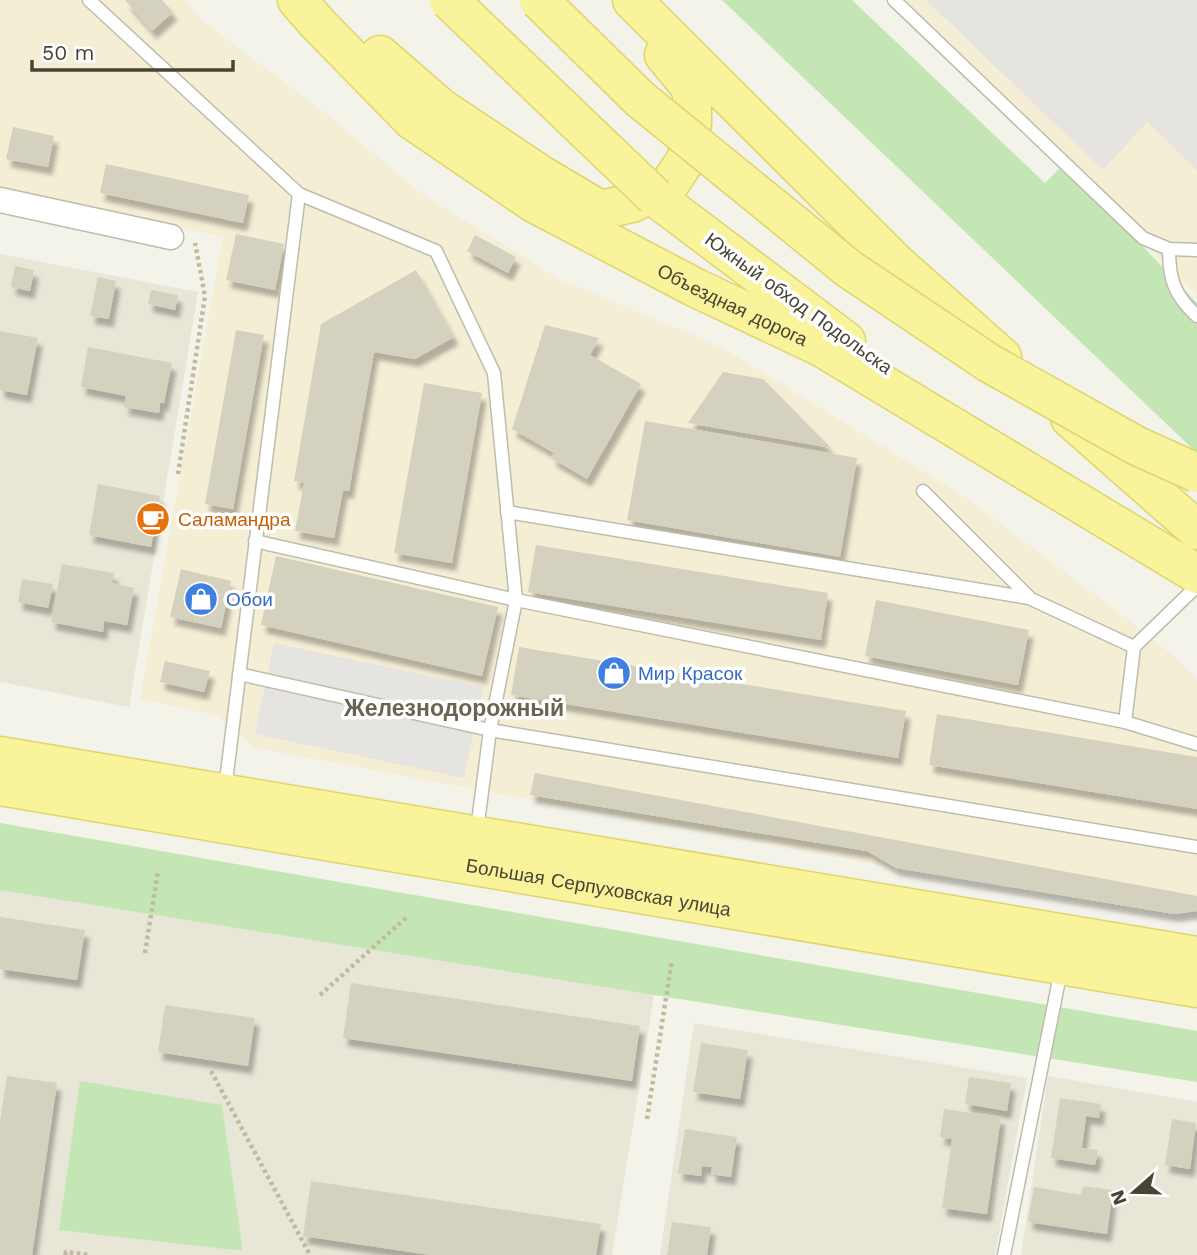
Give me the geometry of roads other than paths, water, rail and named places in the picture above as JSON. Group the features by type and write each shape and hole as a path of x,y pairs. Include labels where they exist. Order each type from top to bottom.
{"main road":[{"name":"Объездная дорога","path":"297,0 412,120 534,204 696,288 821,347 1197,574"},
{"path":"318,0 441,108 541,175 600,210 632,203 669,185 687,158 692,123 692,89 619,0"},
{"name":"Южный обход Подольска","path":"449,0 655,197 860,352 1065,477 1197,536"},
{"path":"539,0 640,99 849,269 989,363 1137,446 1197,473"},
{"path":"632,0 896,263 1197,530"},
{"name":"Большая Серпуховская улица","path":"0,756 1184,954"},
{"name":"Большая Серпуховская улица","path":"0,786 1197,988"}],"street":[{"path":"0,200 172,237"}],"lane":[{"path":"89,0 299,194 436,251 494,373 516,600 490,730 476,836"},
{"path":"894,0 1143,238 1169,249 1197,250"},
{"path":"224,793 299,194"},
{"path":"1169,249 1169,275 1182,302 1197,316"},
{"path":"923,491 1029,597"},
{"path":"508,512 1029,597 1134,647"},
{"path":"255,541 516,600 1125,722 1197,744"},
{"path":"1125,722 1134,647 1197,586"},
{"path":"239,674 490,730 1197,847"},
{"path":"1004,1255 1061,966"}],"place":[{"name":"Саламандра","path":"153,519"},
{"name":"Обои","path":"201,599"},
{"name":"Мир Красок","path":"614,673"}],"district":[{"name":"Железнодорожный","path":"454,708"}]}
